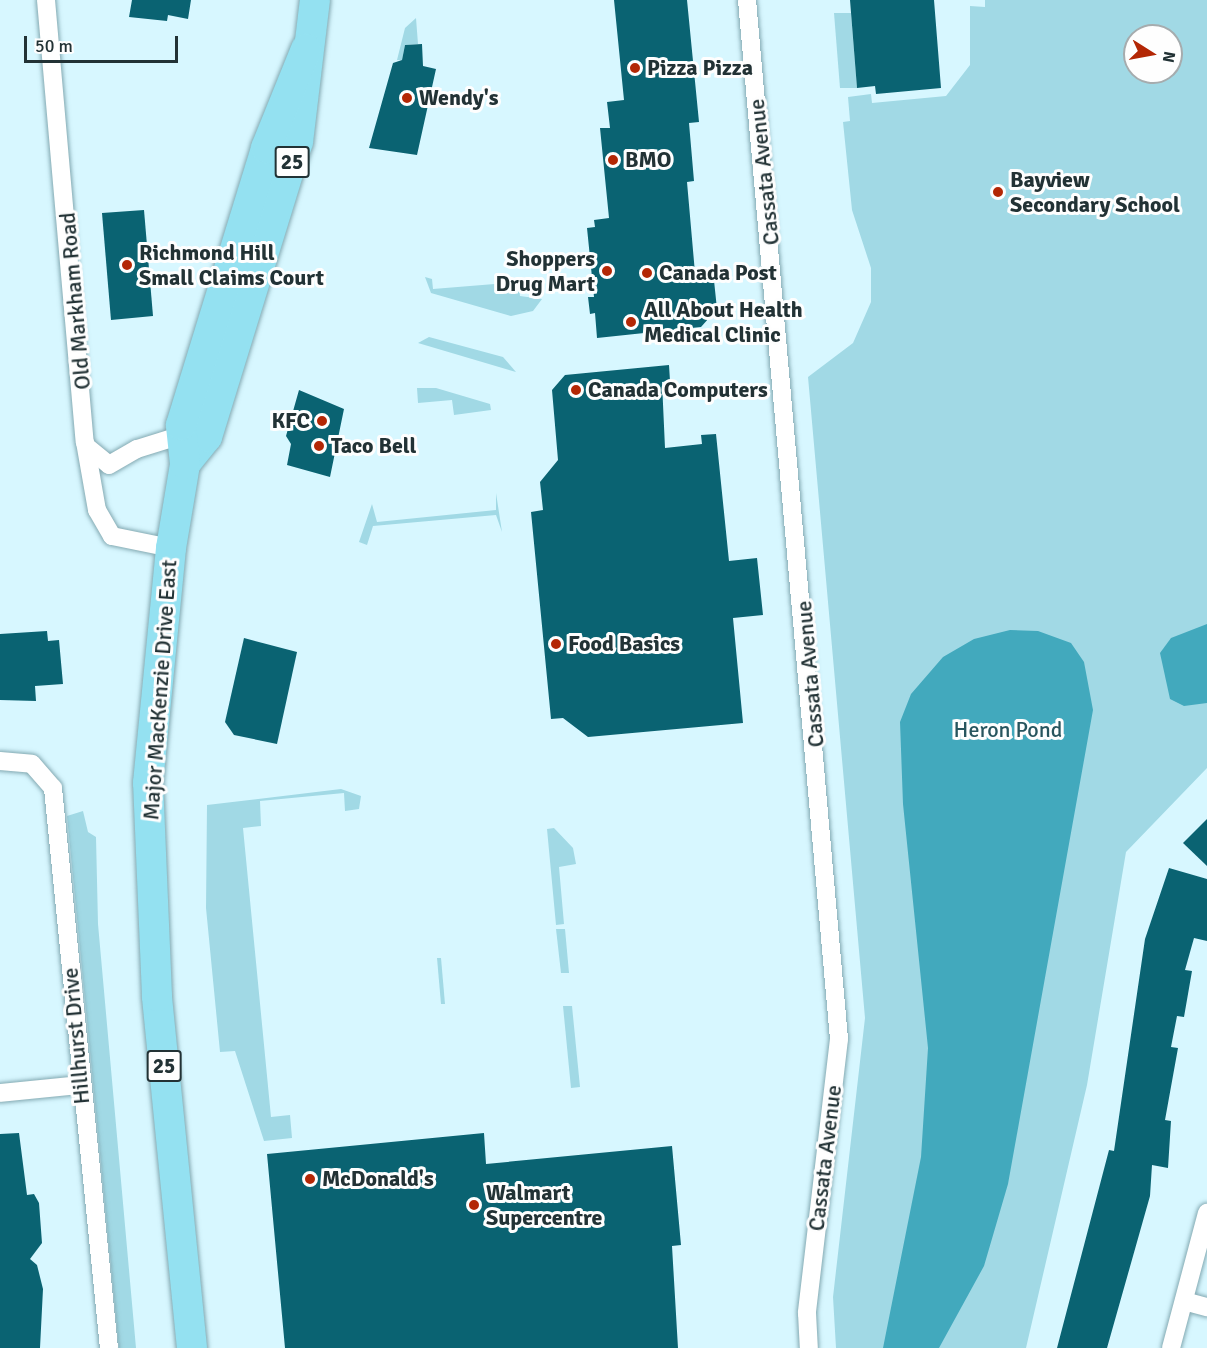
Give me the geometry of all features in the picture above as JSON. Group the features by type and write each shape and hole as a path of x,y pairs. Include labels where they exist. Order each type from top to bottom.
{"main road":[{"name":"Major MacKenzie Drive East","path":"192,1348 150,889 148,783 171,548 184,449 207,437 280,206 298,142 306,49 315,0"}],"street":[{"name":"Old Markham Road","path":"46,0 86,447 106,533 171,548"},
{"name":"Cassata Avenue","path":"747,0 839,1039 807,1313 809,1348"},
{"path":"86,447 109,465 137,449 184,449"},
{"name":"Hillhurst Drive","path":"0,761 32,764 53,788 80,1085 109,1348"},
{"path":"0,1093 80,1085"},
{"path":"1170,1348 1207,1213"},
{"path":"1184,1301 1207,1307"}],"green space":[{"path":"985,0 1207,0 1207,768 1126,852 1087,1085 1026,1348 836,1348 833,1297 865,1018 808,377 853,343 871,302 871,268 852,210 843,122 850,121 848,97 871,94 872,103 946,96 970,65 970,6 985,7"},
{"path":"834,13 851,13 857,88 840,88"},
{"path":"416,18 418,44 405,45 402,60 397,60 405,28"},
{"path":"425,277 432,279 433,289 518,282 520,296 542,299 533,311 511,316 431,293"},
{"path":"429,337 503,357 516,372 418,343"},
{"path":"417,388 436,388 490,404 491,410 454,415 452,400 418,403"},
{"path":"496,493 502,532 496,515 373,526 367,545 359,542 372,504 377,522 496,510"},
{"path":"341,789 361,796 359,809 345,811 344,793 260,801 261,826 243,828 271,1117 290,1115 292,1138 264,1141 235,1051 220,1052 206,908 207,805"},
{"path":"83,811 88,832 96,837 98,924 136,1348 119,1348 67,816"},
{"path":"554,828 573,848 576,864 559,867 564,924 556,925 547,829"},
{"path":"556,929 565,929 569,973 561,973"},
{"path":"437,958 441,958 445,1004 441,1004"},
{"path":"563,1006 572,1006 580,1087 571,1088"}],"shaded area":[{"path":"1207,624 1207,703 1184,706 1170,699 1160,653 1171,638"},
{"name":"Heron Pond","path":"1010,630 1038,631 1071,643 1084,662 1093,710 1008,1184 984,1266 939,1348 883,1348 921,1157 928,1048 903,804 900,722 911,694 943,657 974,639"}],"building":[{"path":"132,0 191,0 188,19 168,15 167,21 129,17"},
{"path":"614,0 687,0 699,122 689,123 694,181 687,182 695,273 713,271 717,309 701,327 597,338 595,313 590,314 588,297 594,297 587,228 595,227 594,220 609,218 600,128 610,128 607,102 624,100"},
{"path":"850,0 934,0 941,88 876,94 875,86 857,88"},
{"name":"Wendy's","path":"422,44 423,66 436,69 417,155 369,148 393,63 402,60 405,45"},
{"name":"Richmond Hill Small Claims Court","path":"144,210 153,316 111,320 102,213"},
{"path":"669,365 670,381 662,382 665,448 702,444 701,435 716,434 729,561 757,558 763,615 733,618 743,723 588,737 563,718 551,719 531,512 543,510 540,482 558,460 552,390 565,375"},
{"path":"299,390 344,409 330,477 287,465 291,444 286,436"},
{"path":"47,631 48,641 59,640 63,684 35,686 36,701 0,700 0,634"},
{"path":"244,638 297,652 277,744 234,735 225,722"},
{"path":"1207,819 1207,866 1183,843"},
{"path":"1169,868 1207,879 1207,941 1194,938 1185,970 1192,971 1184,1017 1177,1016 1171,1047 1178,1048 1165,1120 1171,1121 1168,1168 1152,1165 1150,1196 1107,1348 1057,1348 1109,1150 1114,1151 1145,939"},
{"path":"19,1133 27,1195 34,1194 39,1203 42,1243 30,1259 37,1265 43,1289 40,1348 0,1348 0,1134"},
{"name":"Walmart Supercentre","path":"484,1133 486,1164 672,1146 681,1245 672,1246 678,1348 285,1348 267,1154"}],"place":[{"name":"Pizza Pizza","path":"635,68"},
{"name":"Wendy's","path":"407,98"},
{"name":"BMO","path":"613,160"},
{"name":"Bayview Secondary School","path":"998,192"},
{"name":"Richmond Hill Small Claims Court","path":"127,265"},
{"name":"Shoppers Drug Mart","path":"607,271"},
{"name":"Canada Post","path":"647,273"},
{"name":"All About Health Medical Clinic","path":"631,322"},
{"name":"Canada Computers","path":"576,390"},
{"name":"KFC","path":"322,421"},
{"name":"Taco Bell","path":"319,446"},
{"name":"Food Basics","path":"556,644"},
{"name":"McDonald's","path":"310,1179"},
{"name":"Walmart Supercentre","path":"474,1205"}]}
